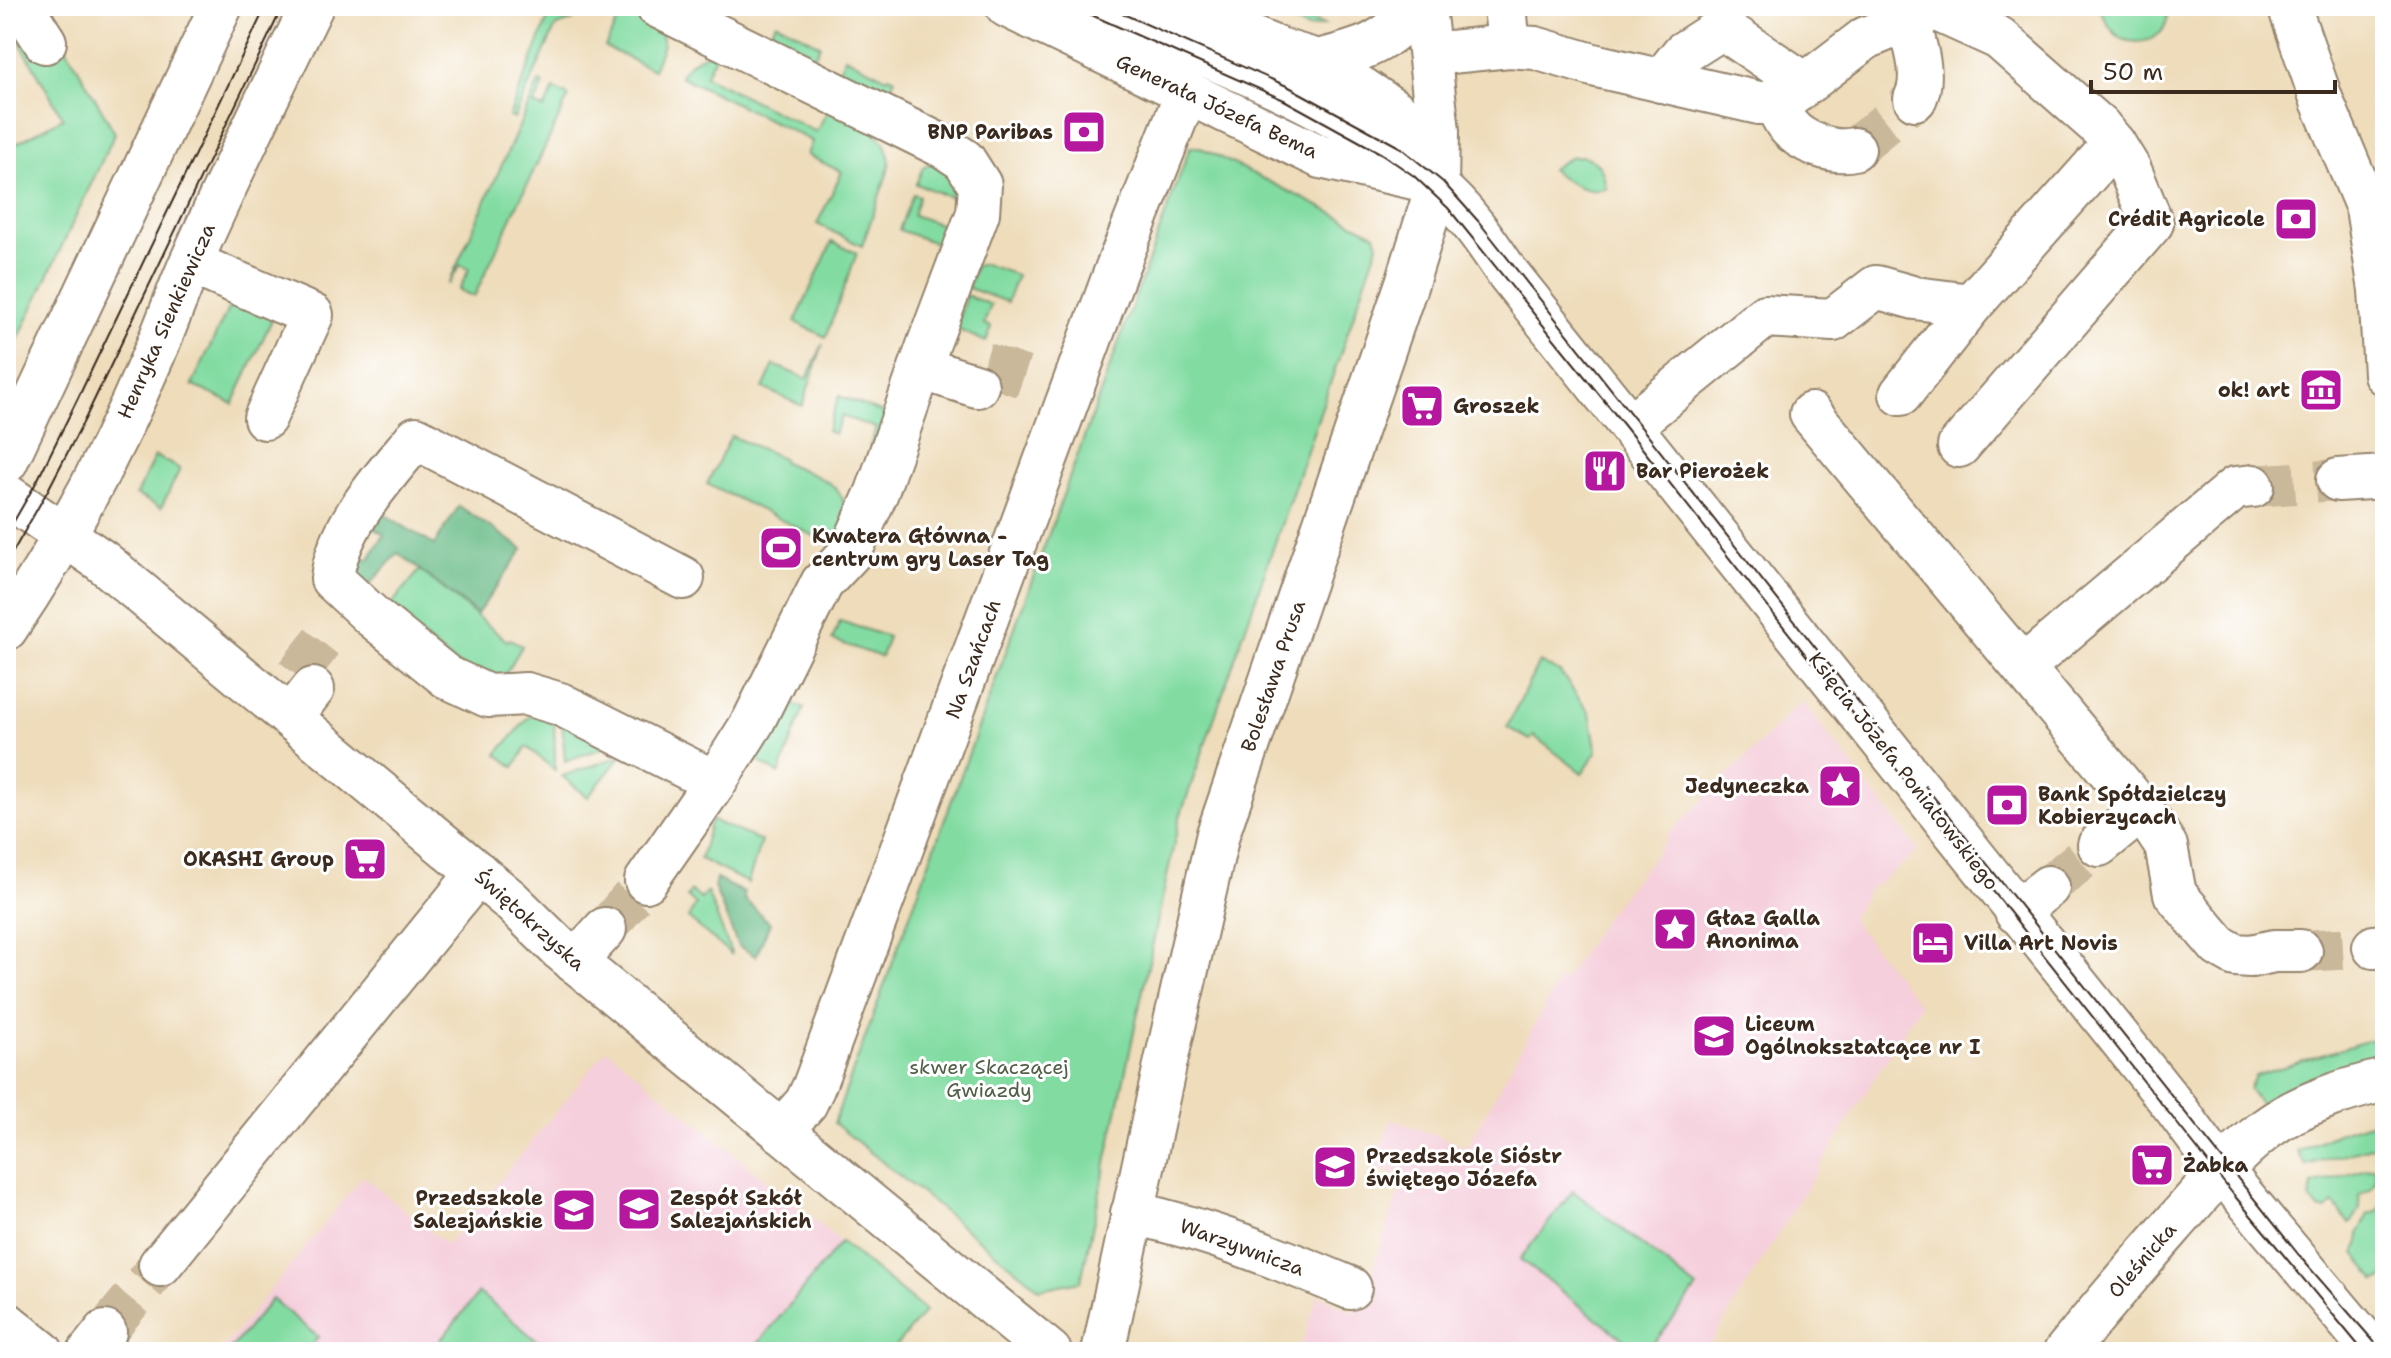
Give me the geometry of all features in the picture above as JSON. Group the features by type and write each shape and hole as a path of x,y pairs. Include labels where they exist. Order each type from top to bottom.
{"street":[{"path":"22,6 45,42"},
{"path":"6,462 221,6"},
{"name":"Henryka Sienkiewicza","path":"6,629 94,480 152,358 191,263 312,6"},
{"path":"646,881 753,722 822,583 850,553 877,492 924,355 978,213 980,185 964,160 944,147 657,6"},
{"name":"Generała Józefa Bema","path":"1007,6 1321,157 1403,174 1437,186"},
{"path":"1088,6 1241,71 1309,104 1380,144 1437,186"},
{"path":"1174,6 1284,51 1318,61 1397,112 1413,133 1437,186"},
{"path":"1318,61 1365,50 1384,38 1417,6"},
{"name":"Bolesława Prusa","path":"1103,1352 1218,834 1407,283 1437,186 1438,131 1424,6"},
{"path":"2289,6 2322,101 2376,197 2385,374"},
{"path":"1431,54 1497,34 1593,65 1759,103 1790,93 1866,38 1926,11 1999,38 2099,126 2114,144 2130,170 2152,223 1959,446"},
{"path":"1915,99 1926,11"},
{"path":"1661,81 1683,53 1722,28 1790,93 1790,129 1828,149 1854,149"},
{"name":"Na Szańcach","path":"781,1131 806,1103 814,1086 1051,400 1187,91"},
{"path":"1901,394 1971,305 2114,144"},
{"name":"Księcia Józefa Poniatowskiego","path":"1437,186 1642,416 2032,900 2222,1171 2374,1352"},
{"path":"191,263 312,315 265,418"},
{"path":"1642,416 1765,316 1833,320 1876,287 1915,298 1971,305"},
{"path":"924,355 980,375"},
{"path":"1811,414 2142,810 2166,846 2175,894 2219,946 2235,955 2251,956 2274,951 2301,951"},
{"path":"683,578 416,438 373,489 334,559 332,579 354,622 447,677 488,696 526,694 560,704 715,782"},
{"path":"2338,480 2385,477"},
{"path":"2023,667 2235,488 2253,486"},
{"name":"Świętokrzyska","path":"6,495 293,696 575,962 1050,1352"},
{"path":"2099,845 2142,810"},
{"path":"160,1265 478,873"},
{"path":"575,962 605,929"},
{"name":"Oleśnicka","path":"2065,1352 2113,1292 2242,1150 2280,1120 2327,1097 2385,1080"},
{"name":"Warzywnicza","path":"1132,1213 1176,1223 1254,1249 1350,1288"},
{"path":"6,1323 42,1352"}],"shaded area":[{"name":"Liceum Ogólnokształcące nr I","path":"1802,701 1919,851 1866,893 1851,919 1920,1005 1705,1352 1299,1352 1318,1295 1354,1312 1371,1274 1404,1177 1373,1167 1392,1119 1467,1147 1560,978 1564,980 1608,913 1666,837"},
{"name":"Zespół Szkół Salezjańskich","path":"607,1049 841,1242 751,1352 220,1352 363,1176 447,1245"}],"green space":[{"path":"1249,6 1281,10 1324,25 1308,28"},
{"path":"2098,6 2164,6 2166,24 2162,31 2148,40 2130,41 2114,32"},
{"path":"624,7 659,27 663,45 653,70 605,47"},
{"path":"551,11 572,21 556,26 514,119 509,117"},
{"path":"776,22 820,45 809,68 764,45"},
{"path":"10,25 59,35 115,133 6,365 6,149 63,118"},
{"path":"717,52 705,76 816,132 829,108 874,131 884,142 890,163 862,246 817,224 842,172 807,155 812,141 680,76 696,59"},
{"path":"845,57 895,79 881,104 834,80"},
{"path":"539,82 544,84 534,105 544,109 554,89 569,96 474,297 459,290 469,269 460,265 448,285"},
{"name":"skwer Skaczącej Gwiazdy","path":"1190,147 1199,147 1375,234 1378,245 1179,820 1081,1281 1040,1289 834,1123"},
{"path":"1583,156 1600,168 1606,189 1583,188 1551,169 1570,157"},
{"path":"932,162 952,171 963,202 916,184 923,167"},
{"path":"913,194 919,196 913,215 948,227 955,209 962,212 949,248 899,230"},
{"path":"832,242 857,253 826,337 795,322"},
{"path":"984,264 1017,275 1007,302 968,288 975,266"},
{"path":"966,295 991,305 984,324 991,327 986,342 956,329"},
{"path":"234,296 275,313 233,404 192,385"},
{"path":"823,344 802,406 763,388 774,365 807,379"},
{"path":"839,396 889,415 877,449 870,446 876,428 842,416 834,434 827,431"},
{"path":"731,436 782,458 782,461 836,488 842,497 844,509 838,544 816,537 707,484"},
{"path":"155,456 180,469 161,508 136,495"},
{"path":"459,506 523,549 477,614 398,553 363,592 351,573 354,551 368,560 384,535 370,526 379,511 434,545"},
{"path":"420,570 507,641 510,639 522,646 505,675 476,681 388,608"},
{"path":"840,621 888,637 881,657 832,640"},
{"path":"1539,662 1560,672 1590,714 1597,752 1582,773 1534,736 1530,740 1507,727"},
{"path":"779,699 804,708 779,774 753,758"},
{"path":"539,712 554,715 555,770 527,747 514,767 497,754 528,718"},
{"path":"562,719 614,744 565,761"},
{"path":"621,756 588,797 562,776"},
{"path":"711,820 761,841 748,883 700,859"},
{"path":"716,879 744,893 744,899 770,923 756,956 738,946 714,887"},
{"path":"691,891 701,899 707,892 732,955 688,918 696,904 687,897"},
{"path":"2385,1035 2385,1062 2265,1110 2249,1089 2255,1076"},
{"path":"2385,1118 2385,1143 2306,1165 2297,1152 2337,1133"},
{"path":"2374,1167 2377,1178 2371,1189 2359,1195 2360,1209 2352,1222 2349,1223 2334,1204 2320,1210 2310,1199 2312,1185"},
{"path":"2385,1185 2385,1277 2376,1281 2355,1253 2360,1242 2359,1233 2369,1214 2377,1212 2381,1205 2380,1194"},
{"path":"1573,1191 1697,1288 1647,1352 1640,1352 1520,1259"},
{"path":"841,1242 925,1311 891,1352 751,1352"},
{"path":"479,1293 551,1352 437,1352 433,1349"},
{"path":"272,1299 318,1337 306,1352 228,1352"}],"tunnel":[{"path":"1854,149 1915,99"},
{"path":"984,363 1040,383"},
{"path":"2253,486 2338,480"},
{"path":"296,675 334,627"},
{"path":"2048,887 2099,845"},
{"path":"605,929 646,881"},
{"path":"2301,951 2374,947"},
{"path":"105,1332 160,1265"}],"tram line":[{"path":"6,535 79,396 266,6"},
{"path":"6,564 86,417 283,6"},
{"path":"1071,6 1284,100 1382,154 1414,176 1448,208 2233,1194 2364,1352"},
{"path":"1105,6 1289,87 1401,148 1443,182 1479,222 1883,733"},
{"path":"1925,786 2302,1259 2383,1352"}],"place":[{"name":"BNP Paribas","path":"1084,132"},
{"name":"Crédit Agricole","path":"2296,219"},
{"name":"ok! art","path":"2321,390"},
{"name":"Groszek","path":"1422,406"},
{"name":"Bar Pierożek","path":"1605,471"},
{"name":"Kwatera Główna - centrum gry Laser Tag","path":"781,548"},
{"name":"Jedyneczka","path":"1840,786"},
{"name":"Bank Spółdzielczy Kobierzycach","path":"2007,805"},
{"name":"OKASHI Group","path":"365,859"},
{"name":"Głaz Galla Anonima","path":"1675,929"},
{"name":"Villa Art Novis","path":"1933,943"},
{"name":"Liceum Ogólnokształcące nr I","path":"1714,1036"},
{"name":"Żabka","path":"2152,1165"},
{"name":"Przedszkole Sióstr świętego Józefa","path":"1335,1167"},
{"name":"Zespół Szkół Salezjańskich","path":"639,1209"},
{"name":"Przedszkole Salezjańskie","path":"574,1210"}]}
